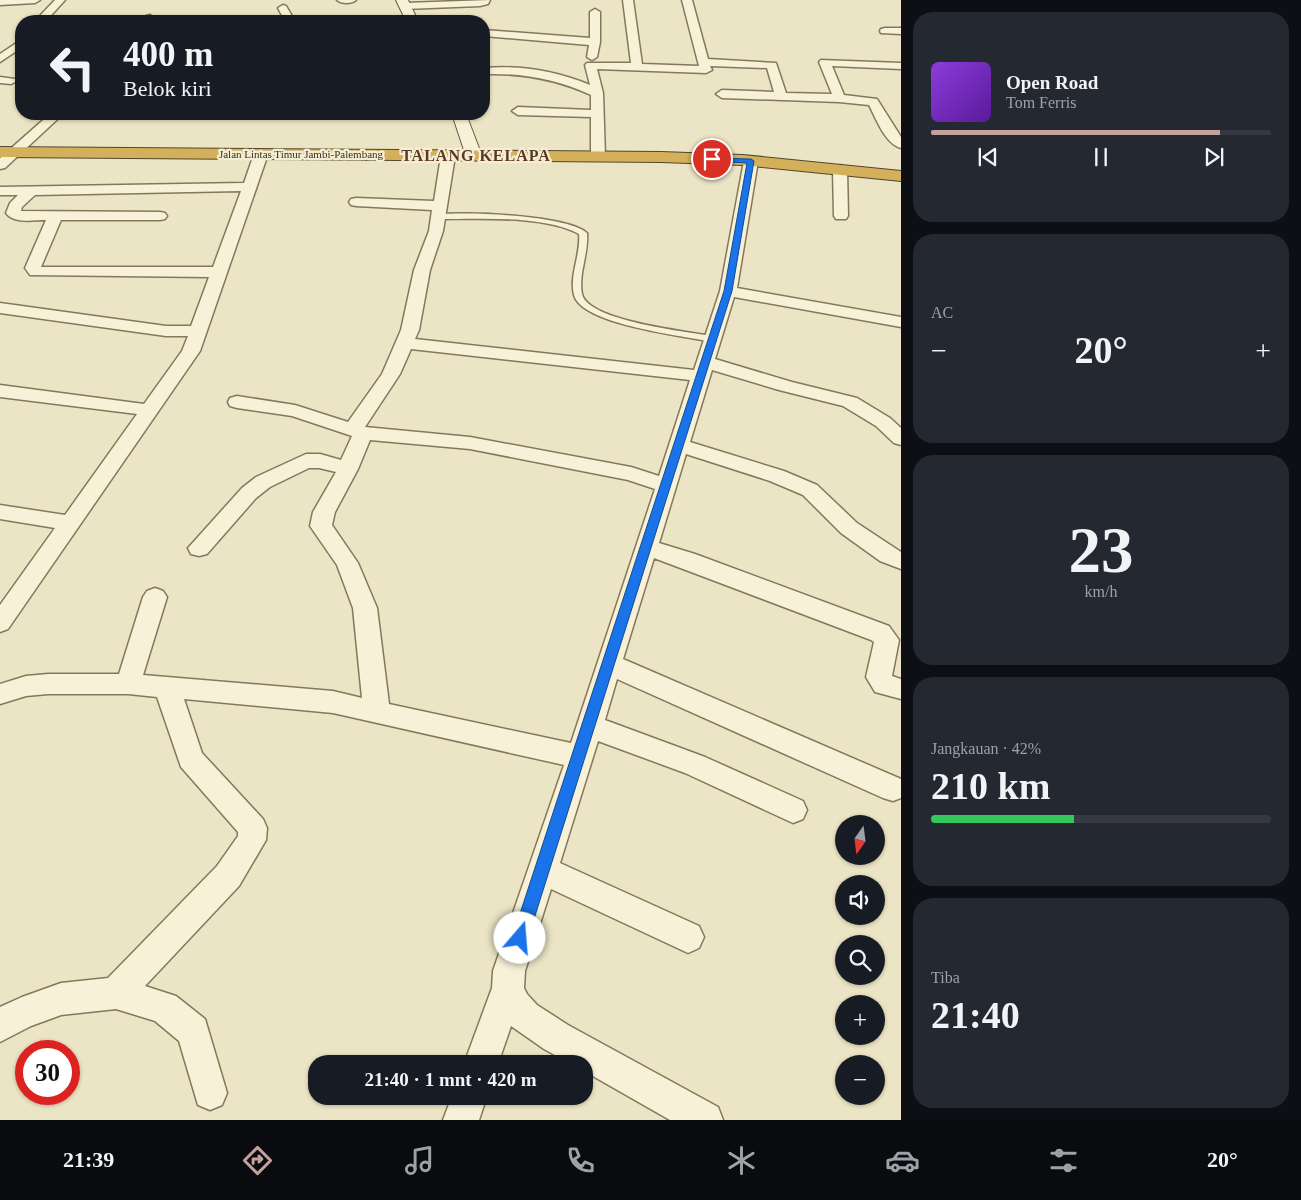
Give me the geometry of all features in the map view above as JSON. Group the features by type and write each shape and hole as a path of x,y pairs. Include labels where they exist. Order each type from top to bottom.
{"highway":[{"name":"Jalan Lintas Timur Jambi-Palembang","path":"8,152 598,156 751,161 901,176"}],"street":[{"path":"0,2 35,0"},
{"path":"48,15 60,0"},
{"path":"342,0 351,0"},
{"path":"409,15 404,3 480,3 485,2 485,0"},
{"path":"628,0 637,67"},
{"path":"591,65 706,70 687,0"},
{"path":"283,8 287,15"},
{"path":"595,12 595,42 591,65 597,93 598,156"},
{"path":"885,30 901,31"},
{"path":"490,34 595,42"},
{"path":"517,48 521,36"},
{"path":"0,59 15,50"},
{"path":"704,62 772,65 781,96"},
{"path":"839,98 825,62 901,66"},
{"path":"490,70 516,66 578,84 597,93"},
{"path":"515,83 516,66"},
{"path":"722,94 839,98 872,102 893,136 901,144"},
{"path":"518,111 597,114"},
{"path":"0,165 8,152 49,120"},
{"path":"461,120 474,156"},
{"path":"0,623 190,351 261,154"},
{"path":"377,713 365,608 347,563 322,526 324,512 348,469 363,413 383,387 410,330 422,270 436,231 448,156"},
{"path":"484,1055 508,988 509,971 580,757 728,291 751,161"},
{"path":"840,169 841,216"},
{"path":"0,191 249,187"},
{"path":"30,191 15,206 13,213 20,216 55,217 160,216"},
{"path":"356,202 439,211"},
{"path":"55,217 33,268 36,272 219,272"},
{"path":"728,291 901,322"},
{"path":"0,308 166,330 197,331"},
{"path":"405,343 704,369 850,402 883,422 901,439"},
{"path":"0,391 149,410"},
{"path":"237,402 295,411 358,432 470,443 632,474 666,485"},
{"path":"679,445 778,476 810,490 849,528 888,555 901,561"},
{"path":"199,548 249,493 263,482 306,461 320,461 348,469"},
{"path":"0,512 71,523"},
{"path":"646,547 687,560 880,633 887,640 879,677 884,684 901,689"},
{"path":"128,684 155,598"},
{"path":"609,664 893,789"},
{"path":"0,694 26,686 48,684 128,684 333,702 580,757"},
{"path":"116,993 228,876 252,840 253,828 191,760 167,688"},
{"path":"589,726 695,765 793,810"},
{"path":"542,870 688,937"},
{"path":"508,988 514,1005 525,1017 556,1037 705,1120"},
{"path":"0,1025 22,1013 61,999 116,993 164,1008 192,1031 210,1093"},
{"path":"461,1120 467,1105"}],"lane":[{"path":"439,211 573,226 583,233 584,239 585,250 576,286 578,296 585,307 608,317 713,339"}],"district":[{"name":"TALANG KELAPA","path":"476,155"}],"route":[{"path":"520,938 580,757 728,291 751,161 712,159"}]}
